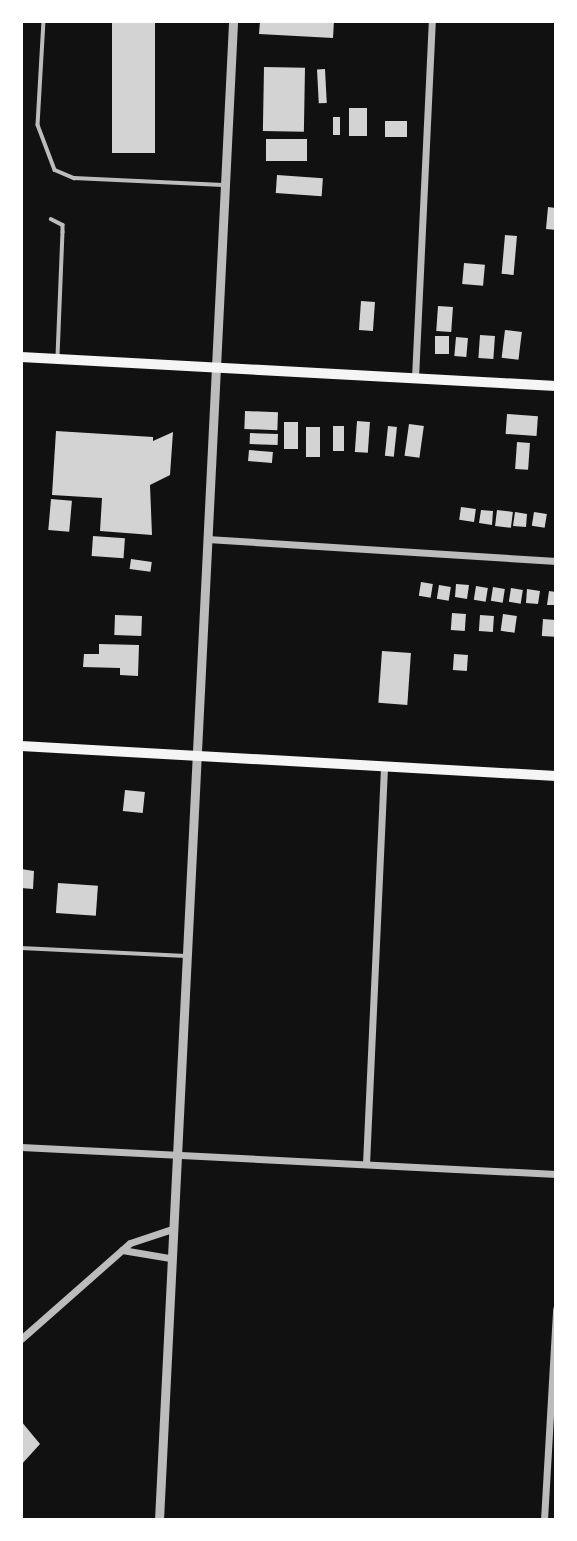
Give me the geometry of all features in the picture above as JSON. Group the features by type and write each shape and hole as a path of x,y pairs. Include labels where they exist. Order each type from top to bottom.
{"main road":[{"path":"21,357 556,386"},
{"path":"21,746 556,776"}],"street":[{"path":"159,1520 233,21"},
{"path":"415,378 432,21"},
{"path":"207,539 556,561"},
{"path":"366,1164 384,766"},
{"path":"21,1147 556,1174"},
{"path":"21,1339 121,1250 145,1234 172,1229"},
{"path":"121,1250 170,1258"},
{"path":"544,1520 556,1309"}],"lane":[{"path":"44,21 38,125 54,170 74,178 225,185"},
{"path":"51,219 63,225 58,359"},
{"path":"21,948 186,956"}],"building":[{"path":"112,21 155,21 155,153 112,153"},
{"path":"260,21 334,21 333,38 259,34"},
{"path":"264,67 305,68 304,132 263,131"},
{"path":"317,69 325,69 327,103 319,103"},
{"path":"349,108 367,108 367,136 349,136"},
{"path":"333,117 340,117 340,135 333,135"},
{"path":"385,121 407,121 407,137 385,137"},
{"path":"266,139 307,139 307,161 266,161"},
{"path":"277,175 323,178 322,196 276,193"},
{"path":"548,207 556,208 556,230 546,229"},
{"path":"505,235 517,236 514,275 502,274"},
{"path":"464,263 485,265 483,286 462,284"},
{"path":"361,301 375,302 373,331 359,330"},
{"path":"438,306 453,307 451,332 436,331"},
{"path":"505,330 522,332 518,360 502,358"},
{"path":"480,335 495,336 493,359 478,358"},
{"path":"435,336 449,336 449,354 435,354"},
{"path":"456,337 468,338 466,357 454,356"},
{"path":"245,411 278,412 277,430 244,429"},
{"path":"507,414 538,416 537,436 506,434"},
{"path":"357,421 370,422 368,453 355,452"},
{"path":"284,422 298,422 298,449 284,449"},
{"path":"409,424 424,426 419,458 405,456"},
{"path":"333,426 344,426 344,451 333,451"},
{"path":"388,426 397,427 394,457 385,456"},
{"path":"306,427 320,427 320,457 306,457"},
{"path":"56,431 153,437 153,441 173,432 170,475 150,485 152,535 100,531 102,498 52,495"},
{"path":"250,433 278,434 278,445 250,444"},
{"path":"517,442 530,443 528,470 515,469"},
{"path":"249,450 273,452 272,463 248,461"},
{"path":"51,499 72,501 69,532 48,530"},
{"path":"461,507 476,509 474,522 459,520"},
{"path":"481,510 493,511 492,525 479,523"},
{"path":"497,510 513,512 511,528 495,526"},
{"path":"515,512 527,514 526,527 513,526"},
{"path":"534,512 547,514 545,528 532,526"},
{"path":"93,536 125,538 124,558 92,556"},
{"path":"131,559 152,562 150,572 130,569"},
{"path":"421,582 433,584 431,598 419,596"},
{"path":"456,584 469,585 467,599 455,597"},
{"path":"439,585 451,587 449,601 437,599"},
{"path":"476,586 488,588 486,602 474,600"},
{"path":"493,587 505,589 503,603 491,601"},
{"path":"511,588 523,590 521,604 509,602"},
{"path":"527,589 540,591 538,604 526,603"},
{"path":"549,591 556,592 556,605 547,605"},
{"path":"452,613 466,614 465,631 451,630"},
{"path":"503,614 517,616 514,633 501,631"},
{"path":"115,615 142,616 141,636 114,635"},
{"path":"480,615 494,616 493,632 479,631"},
{"path":"543,619 556,620 555,637 542,636"},
{"path":"99,644 139,645 138,676 120,675 120,668 83,667 84,654 99,654"},
{"path":"382,651 411,653 407,705 378,703"},
{"path":"454,654 468,655 467,671 453,670"},
{"path":"125,790 145,792 143,813 123,811"},
{"path":"21,869 34,871 33,889 21,888"},
{"path":"58,883 98,886 96,916 56,913"},
{"path":"21,1421 40,1444 21,1465"}]}
